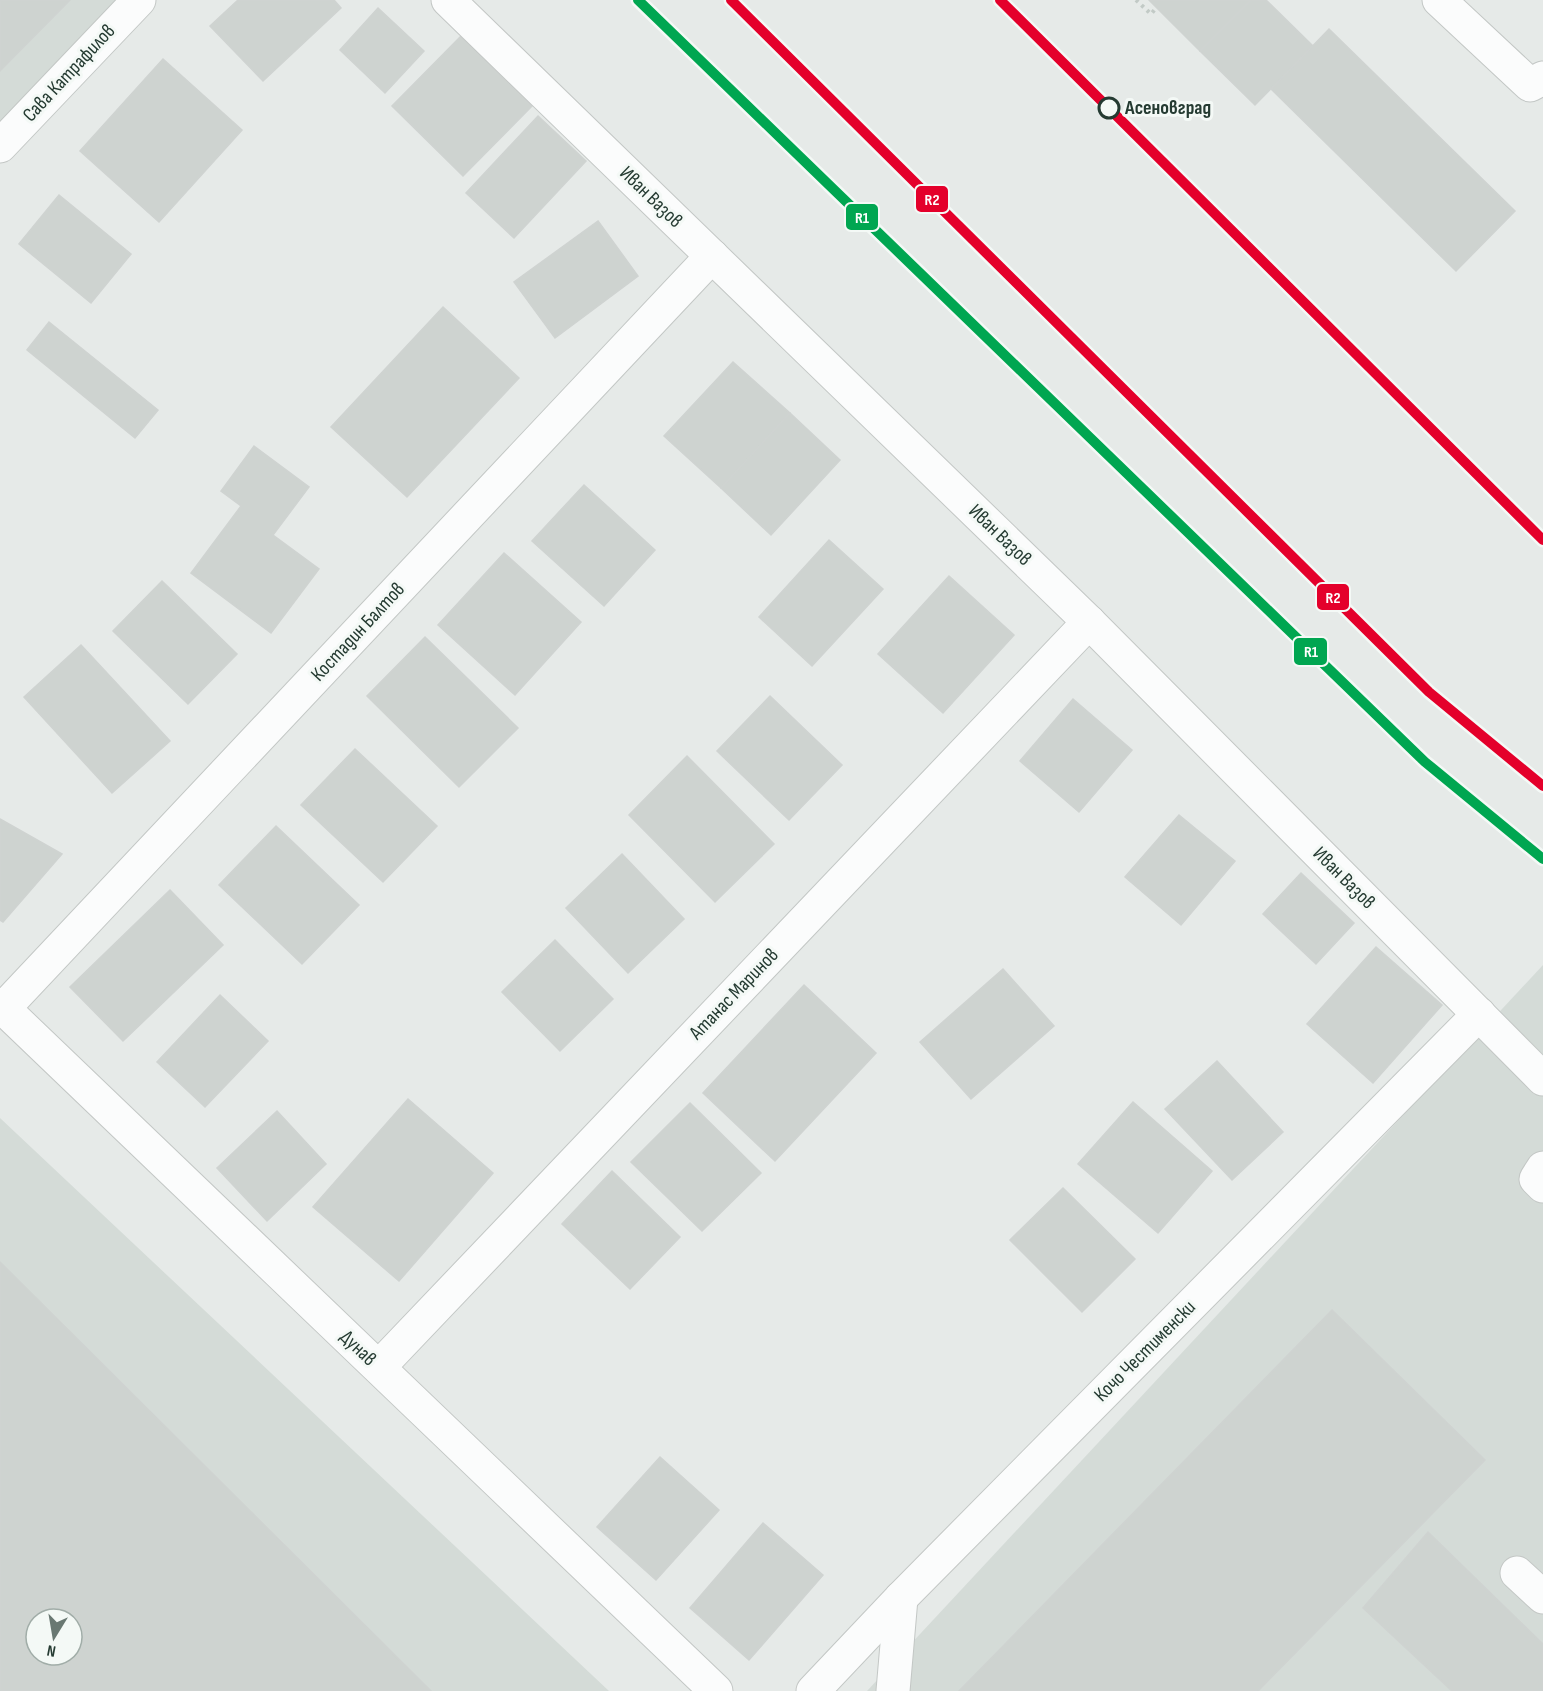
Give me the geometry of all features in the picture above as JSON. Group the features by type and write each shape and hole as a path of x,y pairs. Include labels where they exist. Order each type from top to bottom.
{"street":[{"name":"Сава Катрафилов","path":"0,146 139,0"},
{"name":"Иван Вазов","path":"448,0 1089,622 1543,1078"},
{"path":"1438,0 1530,85 1543,78"},
{"name":"Костадин Балтов","path":"2,1006 712,256"},
{"name":"Атанас Маринов","path":"379,1367 1089,622"},
{"name":"Дунав","path":"2,1006 716,1691"},
{"name":"Кочо Честименски","path":"813,1691 901,1598 1479,1014"},
{"path":"1543,1168 1536,1179 1543,1186"},
{"path":"1517,1573 1543,1597"},
{"path":"893,1691 901,1598"}],"path":[{"path":"1136,0 1151,14 1156,8"}],"shaded area":[{"path":"0,0 121,0 0,140"},
{"path":"1543,965 1543,1691 867,1691"},
{"path":"0,1118 609,1691 0,1691"}],"building":[{"path":"0,0 70,0 0,71"},
{"path":"238,0 334,0 341,8 263,81 210,26"},
{"name":"Асеновград","path":"1149,0 1251,0 1200,51"},
{"path":"1251,0 1266,0 1313,46 1255,105 1200,51"},
{"path":"378,8 424,51 385,93 340,50"},
{"path":"1329,29 1515,211 1456,271 1271,89"},
{"path":"461,36 532,106 463,176 392,106"},
{"path":"163,59 242,130 159,222 80,151"},
{"path":"538,116 586,161 514,238 466,193"},
{"path":"59,195 131,254 91,303 19,244"},
{"path":"598,221 638,276 555,338 514,282"},
{"path":"443,307 519,378 407,497 331,427"},
{"path":"49,322 158,410 135,438 27,350"},
{"path":"733,362 790,413 721,488 664,436"},
{"path":"790,413 840,460 771,535 721,488"},
{"path":"254,446 309,487 273,535 319,569 271,633 191,573 241,506 221,491"},
{"path":"584,485 655,550 604,606 532,541"},
{"path":"829,540 883,589 812,666 759,617"},
{"path":"504,553 581,622 515,695 438,625"},
{"path":"949,576 1014,635 943,713 878,654"},
{"path":"162,581 237,654 188,704 113,631"},
{"path":"425,637 518,728 459,787 367,696"},
{"path":"81,645 170,741 112,793 24,697"},
{"path":"770,696 842,765 789,820 717,751"},
{"path":"1073,699 1132,750 1079,812 1020,761"},
{"path":"355,749 437,826 383,882 301,805"},
{"path":"687,756 774,844 715,902 629,815"},
{"path":"1179,815 1235,861 1181,925 1125,877"},
{"path":"0,819 62,854 3,922 0,920"},
{"path":"276,826 359,905 302,964 219,885"},
{"path":"622,854 684,919 628,973 566,908"},
{"path":"1301,873 1354,923 1316,964 1263,914"},
{"path":"170,890 223,945 123,1041 70,987"},
{"path":"555,940 613,999 560,1051 502,992"},
{"path":"1376,947 1442,1005 1373,1083 1307,1024"},
{"path":"1003,969 1054,1026 971,1099 920,1042"},
{"path":"804,985 876,1053 775,1161 703,1093"},
{"path":"220,995 268,1041 205,1107 157,1062"},
{"path":"1217,1061 1283,1132 1232,1180 1165,1109"},
{"path":"408,1099 493,1173 399,1281 313,1207"},
{"path":"1133,1102 1212,1171 1158,1233 1078,1164"},
{"path":"690,1103 761,1173 702,1231 631,1162"},
{"path":"277,1111 326,1164 267,1221 217,1168"},
{"path":"612,1171 680,1237 630,1289 562,1224"},
{"path":"1063,1188 1135,1259 1082,1312 1010,1240"},
{"path":"0,1262 431,1691 0,1691"},
{"path":"1332,1310 1485,1460 1258,1691 959,1691"},
{"path":"660,1457 719,1510 656,1580 597,1527"},
{"path":"763,1523 823,1575 749,1660 690,1608"},
{"path":"1428,1532 1543,1644 1543,1691 1452,1691 1363,1608"}],"railway":[{"path":"638,0 1425,762 1543,859"},
{"path":"731,0 1429,692 1543,786"}],"transit line":[{"name":"R1","path":"638,0 1425,762 1543,859"},
{"name":"R2","path":"731,0 1429,692 1543,786"},
{"name":"R2","path":"1000,0 1543,540"}],"place":[{"name":"Асеновград","path":"1109,108"}]}
